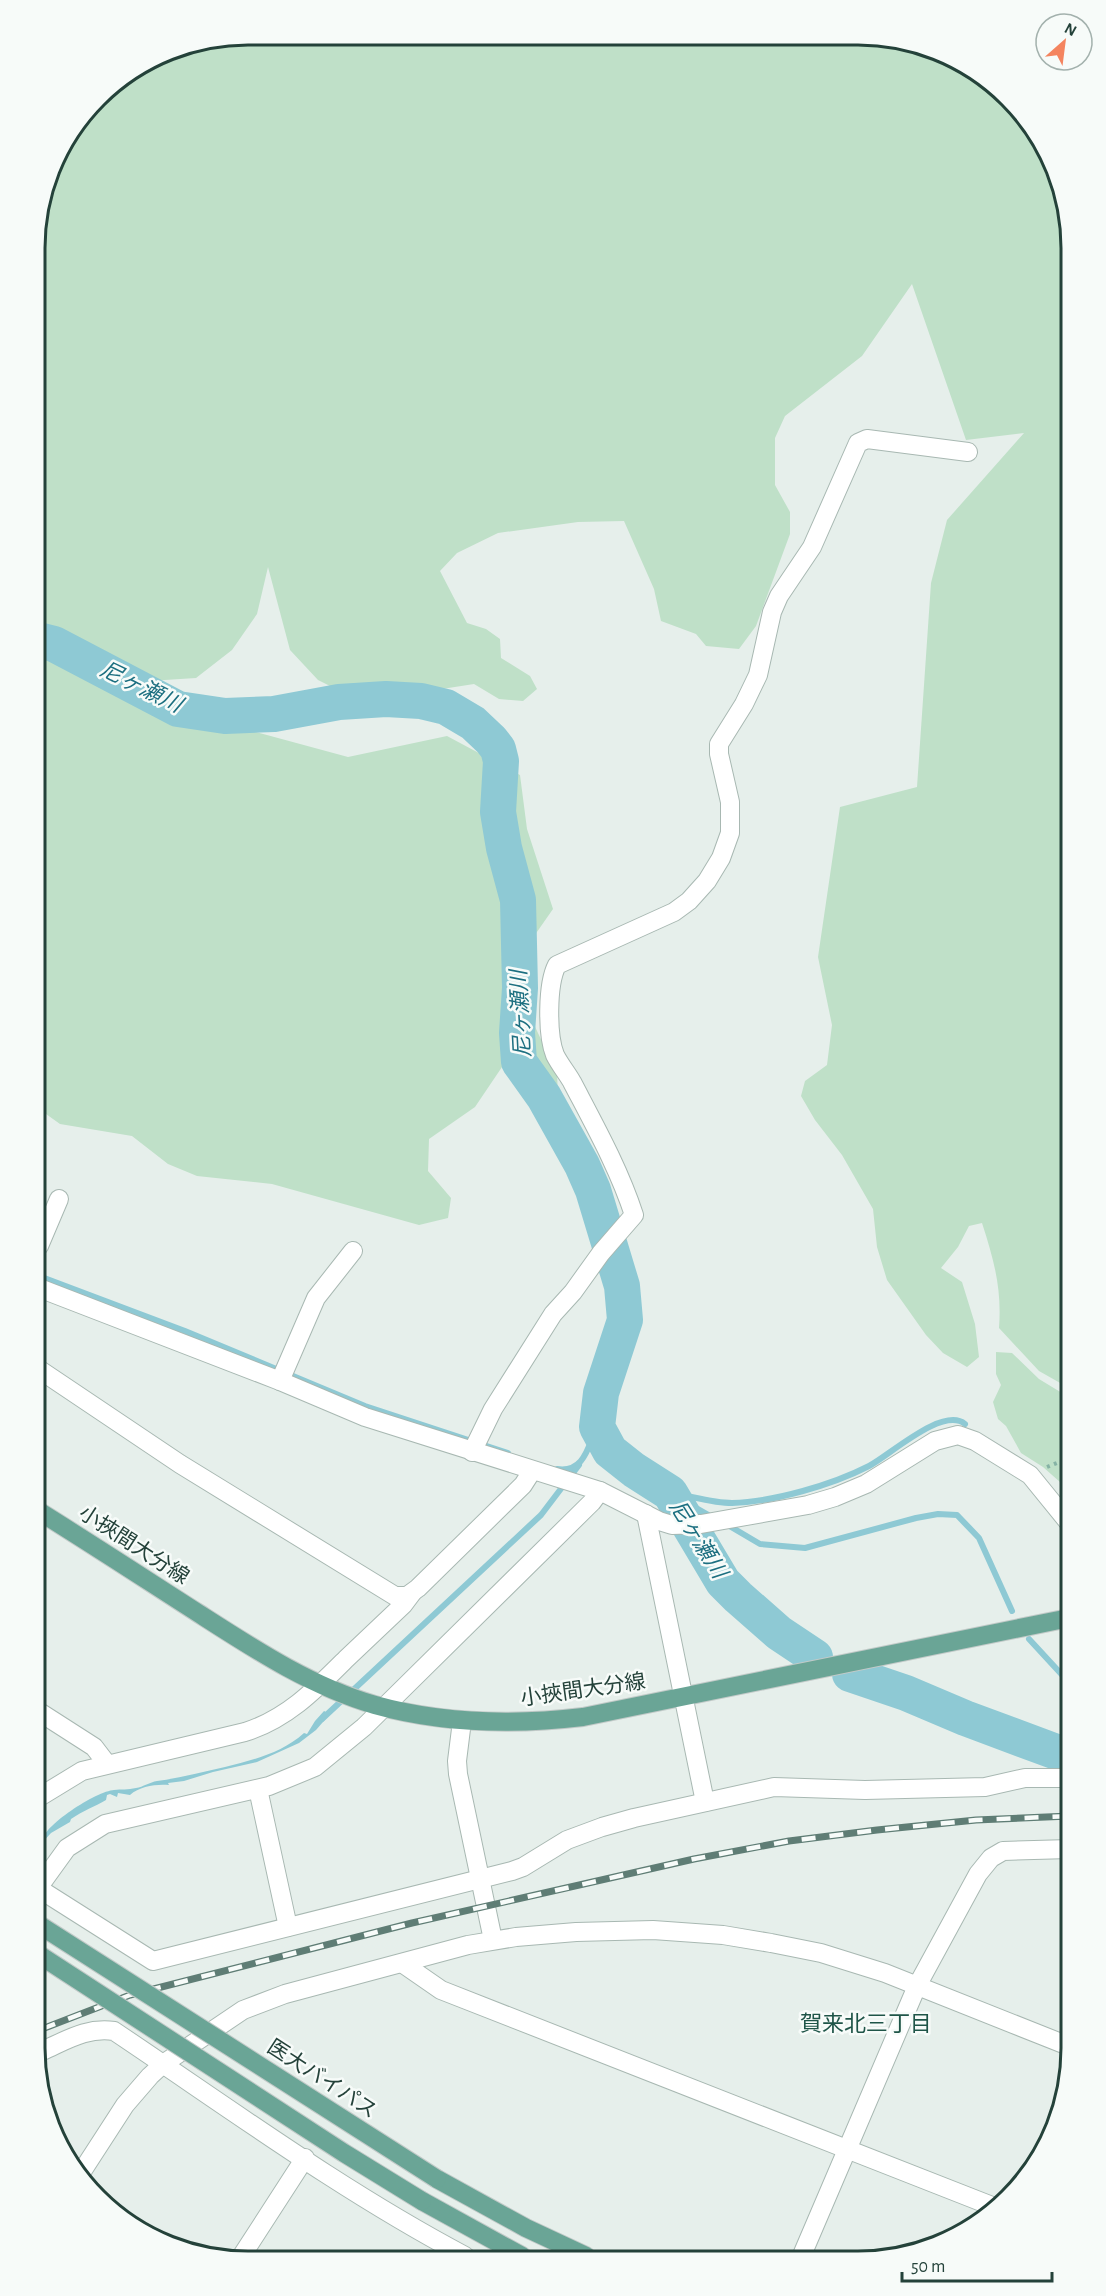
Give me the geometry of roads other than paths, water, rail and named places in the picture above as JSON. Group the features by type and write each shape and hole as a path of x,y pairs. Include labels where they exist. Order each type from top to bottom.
{"main road":[{"name":"小挾間大分線","path":"45,1515 265,1656 328,1688 384,1707 462,1721 549,1721 591,1715 1061,1620"},
{"name":"医大バイパス","path":"45,1929 437,2179 526,2229 575,2251"},
{"path":"45,1959 344,2153 422,2201 513,2251"}],"street":[{"path":"472,1452 493,1409 553,1314 634,1215 625,1188 570,1077 555,1055 550,1032 552,975 557,965 674,912 689,901 707,881 721,858 730,833 730,802 719,754 719,744 744,704 758,675 772,612 779,596 812,547 858,443 867,439 968,452"},
{"path":"45,1232 59,1199"},
{"path":"280,1381 316,1298 353,1251"},
{"path":"45,1290 280,1381 365,1417 600,1491 659,1521 681,1526 808,1505 847,1493 866,1484 935,1441 958,1435 975,1441 1030,1475 1061,1513"},
{"path":"45,1373 180,1464 390,1594 401,1597 412,1593"},
{"path":"45,1793 70,1777 106,1764 258,1728 328,1688 404,1605 412,1593 523,1485 532,1471"},
{"path":"45,1878 67,1848 105,1824 258,1789 315,1767 356,1734 384,1707 592,1503 600,1491"},
{"path":"646,1514 705,1802"},
{"path":"45,1716 94,1747 106,1764"},
{"path":"462,1721 457,1761 458,1774 492,1940"},
{"path":"45,1893 153,1961 523,1867 567,1840 585,1833 634,1818 774,1787 866,1790 985,1787 1025,1778 1061,1778"},
{"path":"258,1789 288,1927"},
{"path":"804,2251 917,1986 978,1874 991,1858 1003,1851 1061,1849"},
{"path":"84,2168 125,2105 163,2064 227,2019 256,2004 492,1940 613,1930 653,1930 723,1935 821,1953 885,1973 1061,2043"},
{"path":"402,1963 441,1990 988,2204"},
{"path":"45,2050 84,2032 99,2029 114,2031 409,2226 456,2251"},
{"path":"245,2251 305,2158"}],"water":[{"path":"324,1711 330,1714 316,1730 299,1743 257,1762 168,1783 169,1785 148,1786 130,1795 118,1793 117,1797 107,1795 106,1800 80,1813 45,1840 45,1834 60,1819 95,1796 114,1790 133,1789 267,1755 286,1746 304,1733 307,1734"}],"waterway":[{"name":"尼ヶ瀬川","path":"45,642 54,644 178,709 225,716 274,714 339,702 386,699 421,701 446,707 473,723 498,749 501,761 498,812 504,848 518,900 520,988 517,1033 519,1062 544,1097 582,1165 593,1190 622,1286 625,1320 601,1393 597,1427 610,1451 634,1470 670,1493 723,1582 779,1633 815,1657"},
{"path":"45,1278 185,1331 365,1406 508,1453"},
{"path":"677,1494 732,1503 784,1496 820,1486 869,1466 930,1426 955,1420 965,1424"},
{"path":"557,1469 566,1469 579,1463 588,1450 597,1427"},
{"path":"322,1719 541,1515 579,1465"},
{"path":"670,1493 712,1517"},
{"path":"726,1524 760,1544 805,1548 916,1518 938,1514 957,1515 979,1538 1012,1611"},
{"path":"1029,1639 1061,1674"},
{"name":"尼ヶ瀬川","path":"850,1674 906,1693 1061,1754"}],"railway":[{"path":"45,2028 130,1995 412,1923 694,1859 789,1841 877,1830 976,1820 1061,1816"}],"district":[{"name":"賀来北三丁目","path":"866,2024"}]}
